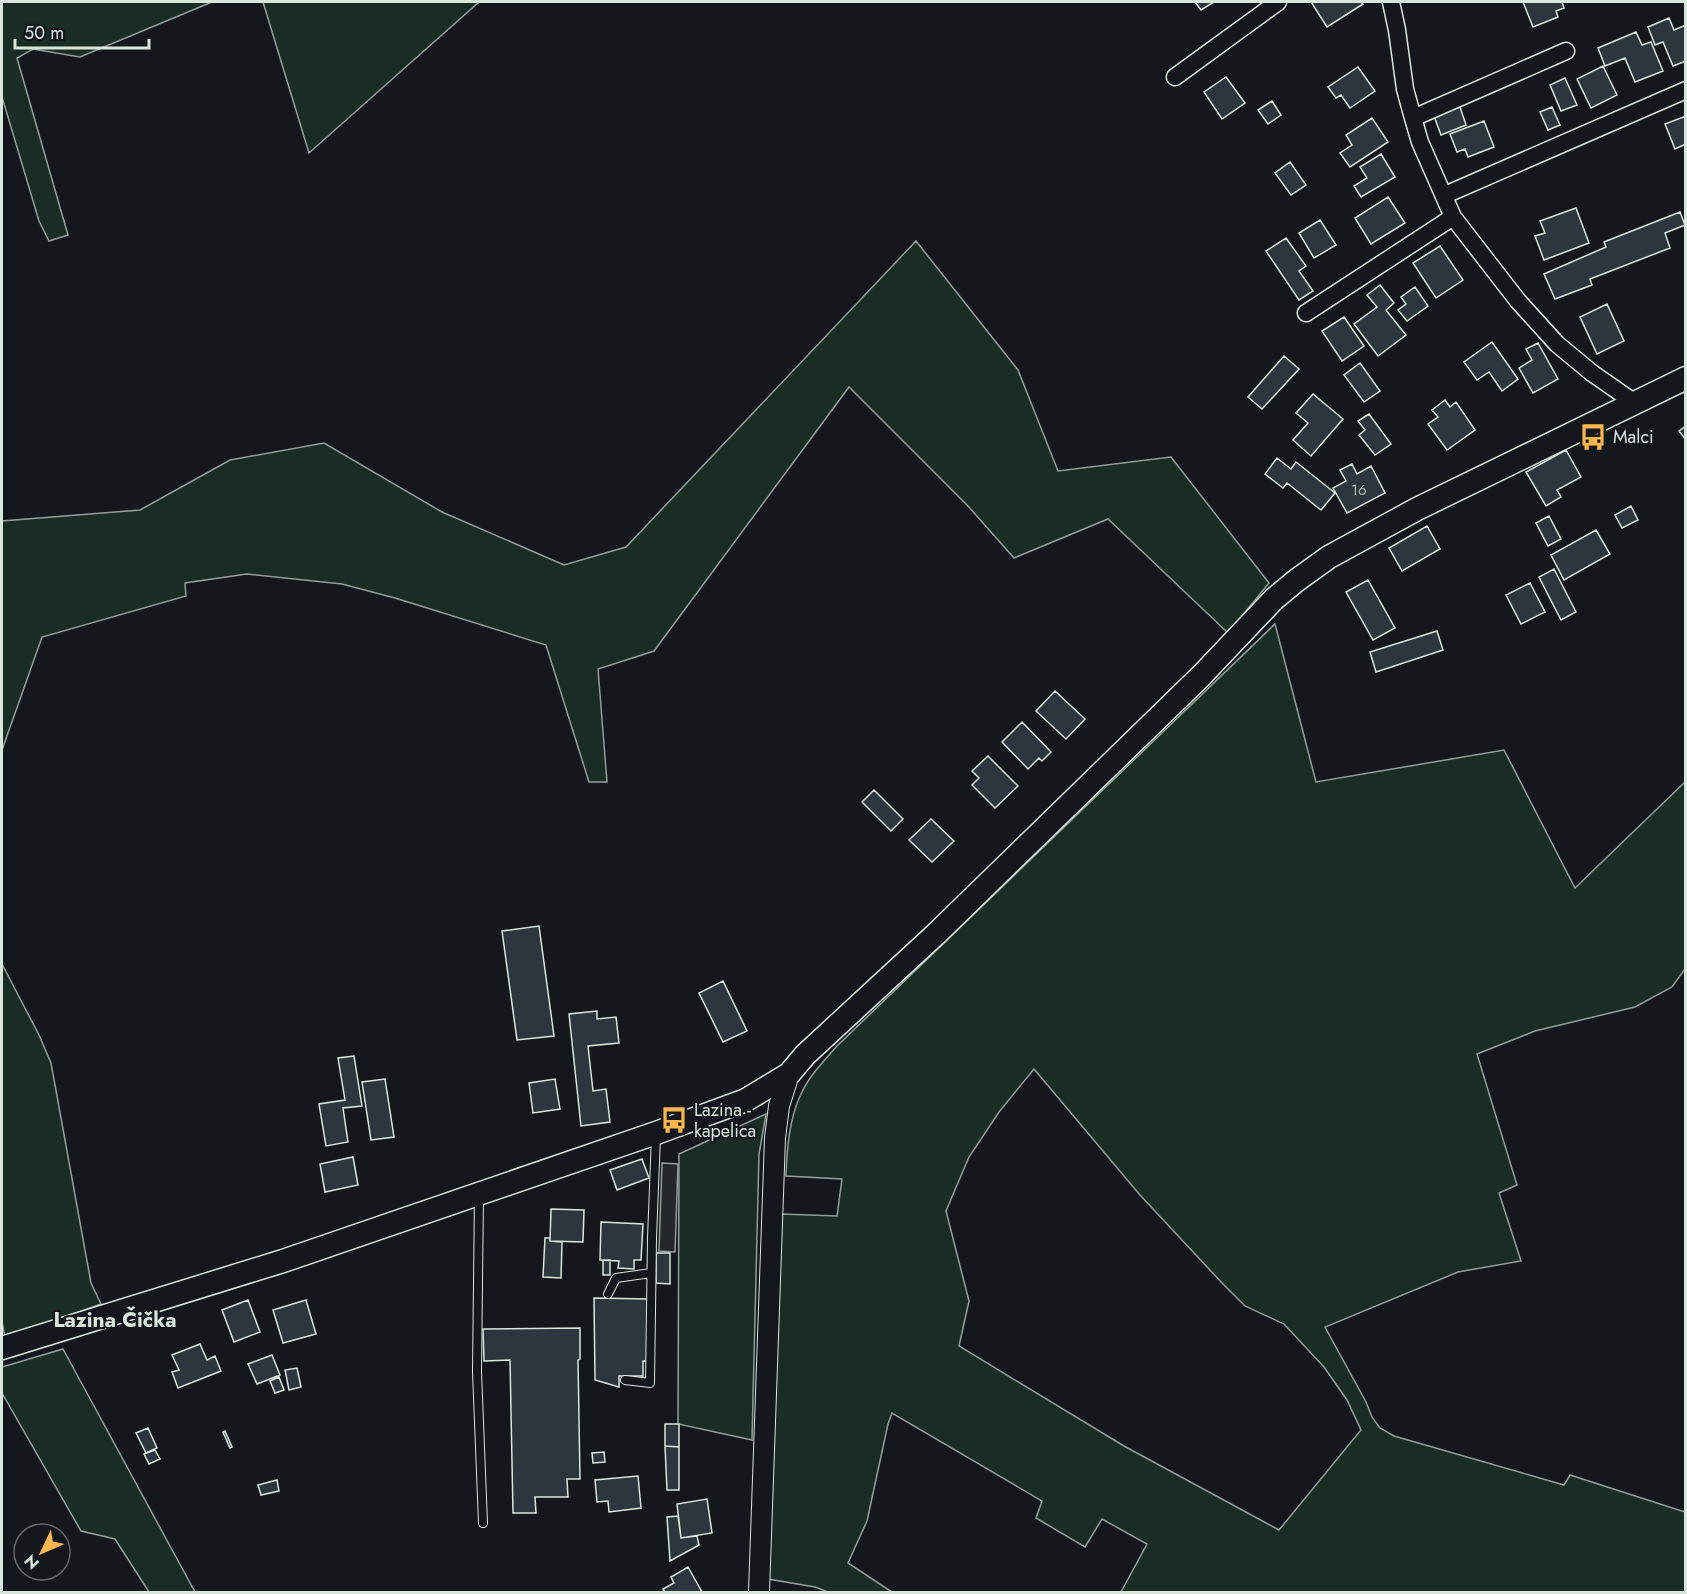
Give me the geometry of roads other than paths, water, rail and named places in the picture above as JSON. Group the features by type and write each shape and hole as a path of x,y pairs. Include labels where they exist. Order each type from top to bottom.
{"main road":[{"path":"2,1348 283,1261 746,1100 789,1074 805,1055 936,934 1201,676 1274,599 1297,580 1329,557 1407,514 1686,378"}],"street":[{"path":"1175,77 1278,2"},
{"path":"1391,2 1405,89 1413,118 1420,142 1453,217 1518,301 1557,344 1592,373 1635,403"},
{"path":"1413,118 1566,51"},
{"path":"1445,195 1686,90"},
{"path":"1306,313 1453,217"},
{"path":"759,1593 775,1138 779,1106 789,1074"}],"lane":[{"path":"625,1380 650,1383 656,1133"},
{"path":"479,1194 477,1372 483,1523"},
{"path":"608,1294 616,1278 651,1273"}],"place":[{"name":"Malci","path":"1593,437"},
{"name":"Lazina - kapelica","path":"674,1120"}],"district":[{"name":"Lazina Čička","path":"115,1320"}]}
